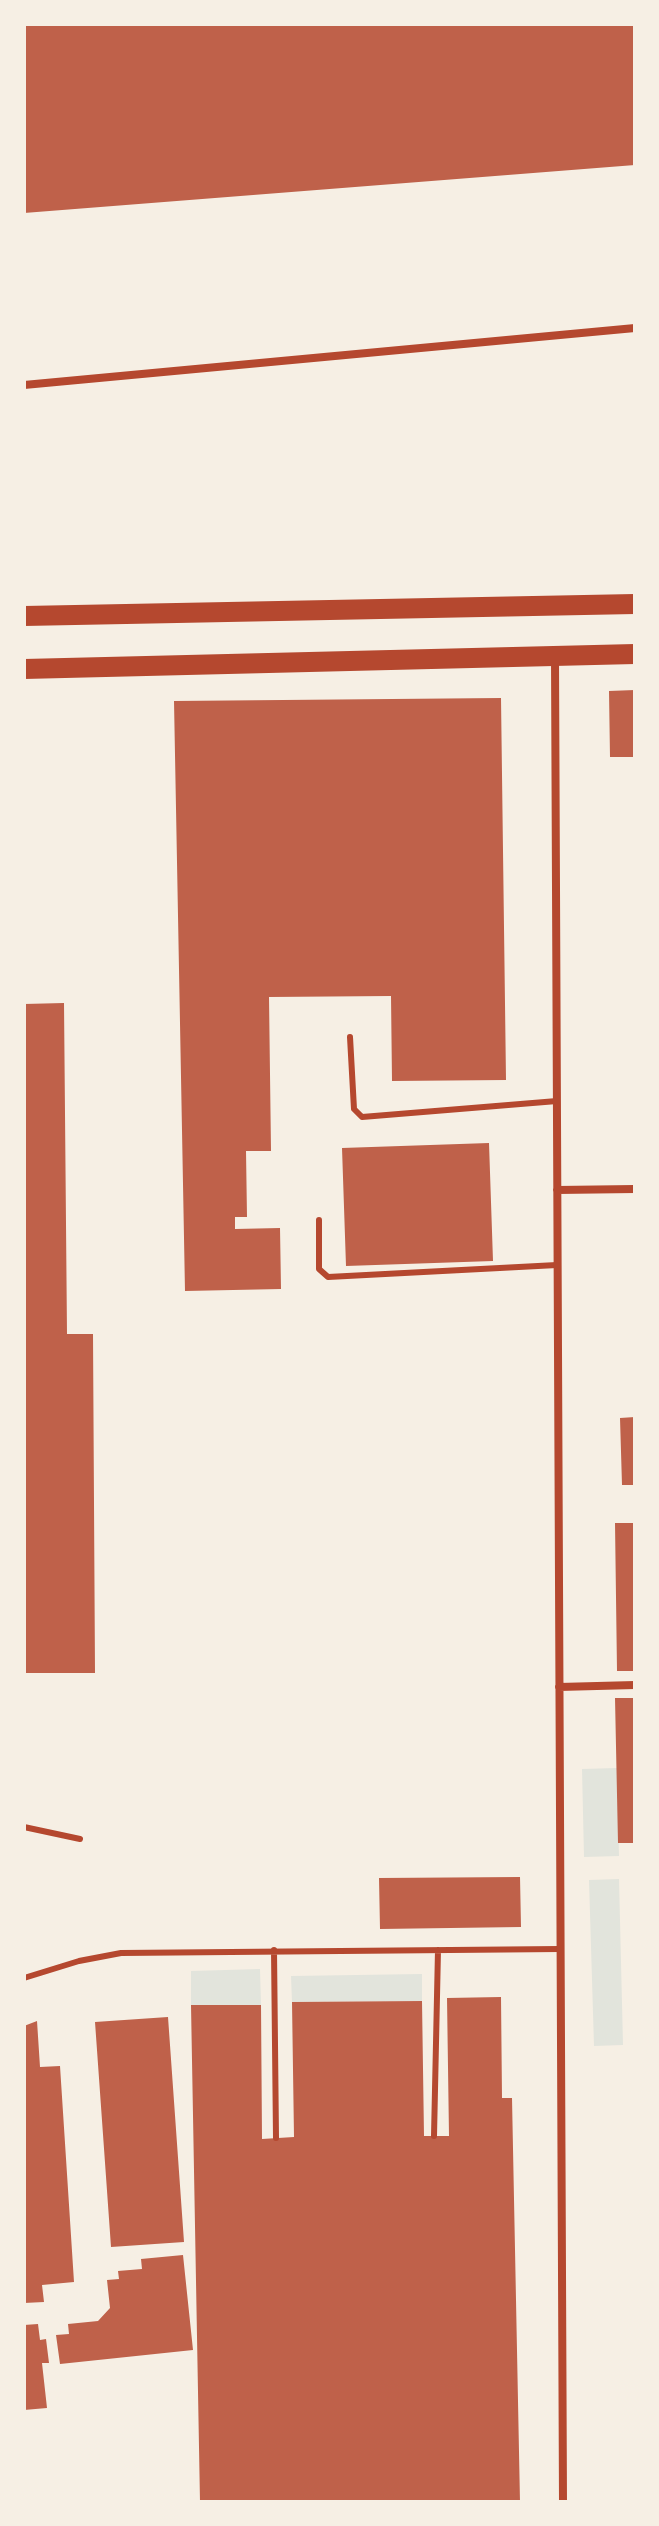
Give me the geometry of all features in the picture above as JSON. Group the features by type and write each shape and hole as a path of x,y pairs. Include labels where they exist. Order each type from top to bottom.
{"main road":[{"path":"24,616 635,604"},
{"path":"24,669 635,654"}],"street":[{"path":"24,385 635,328"},
{"path":"555,658 563,2502"},
{"path":"557,1190 635,1189"},
{"path":"559,1687 635,1685"}],"lane":[{"path":"350,1037 354,1109 362,1117 557,1101"},
{"path":"319,1220 319,1269 328,1277 557,1265"},
{"path":"24,1827 80,1839"},
{"path":"24,1978 121,1953 560,1949"},
{"path":"274,1950 276,2138"},
{"path":"434,2136 438,1950"}],"shaded area":[{"path":"617,1768 619,1856 584,1857 582,1769"},
{"path":"619,1879 623,2045 594,2046 589,1880"},
{"path":"260,1969 261,2005 191,2005 191,1971"},
{"path":"422,1974 422,2001 292,2002 291,1976"}],"building":[{"path":"24,24 635,24 635,165 24,213"},
{"path":"635,690 635,757 610,757 609,691"},
{"path":"501,698 506,1080 392,1081 391,996 269,997 271,1151 246,1151 247,1217 235,1217 235,1229 280,1228 281,1289 185,1291 174,701"},
{"path":"64,1003 67,1334 93,1334 95,1673 24,1673 24,1004"},
{"path":"489,1143 493,1261 346,1266 342,1148"},
{"path":"635,1417 635,1485 622,1485 620,1418"},
{"path":"615,1523 635,1523 635,1671 617,1671"},
{"path":"615,1698 635,1698 635,1843 618,1843"},
{"path":"520,1877 521,1927 380,1929 379,1878"},
{"path":"501,1997 502,2098 512,2098 520,2502 200,2502 191,2005 261,2005 262,2139 294,2137 292,2002 422,2001 424,2136 449,2136 447,1998"},
{"path":"168,2017 184,2242 111,2247 95,2022"},
{"path":"37,2021 40,2067 60,2066 74,2282 42,2285 44,2302 24,2303 24,2026"},
{"path":"183,2255 193,2350 60,2364 56,2335 69,2334 68,2324 98,2321 110,2308 107,2280 119,2279 118,2271 142,2269 141,2259"},
{"path":"38,2324 40,2340 46,2339 49,2363 42,2363 47,2408 24,2410 24,2325"}]}
